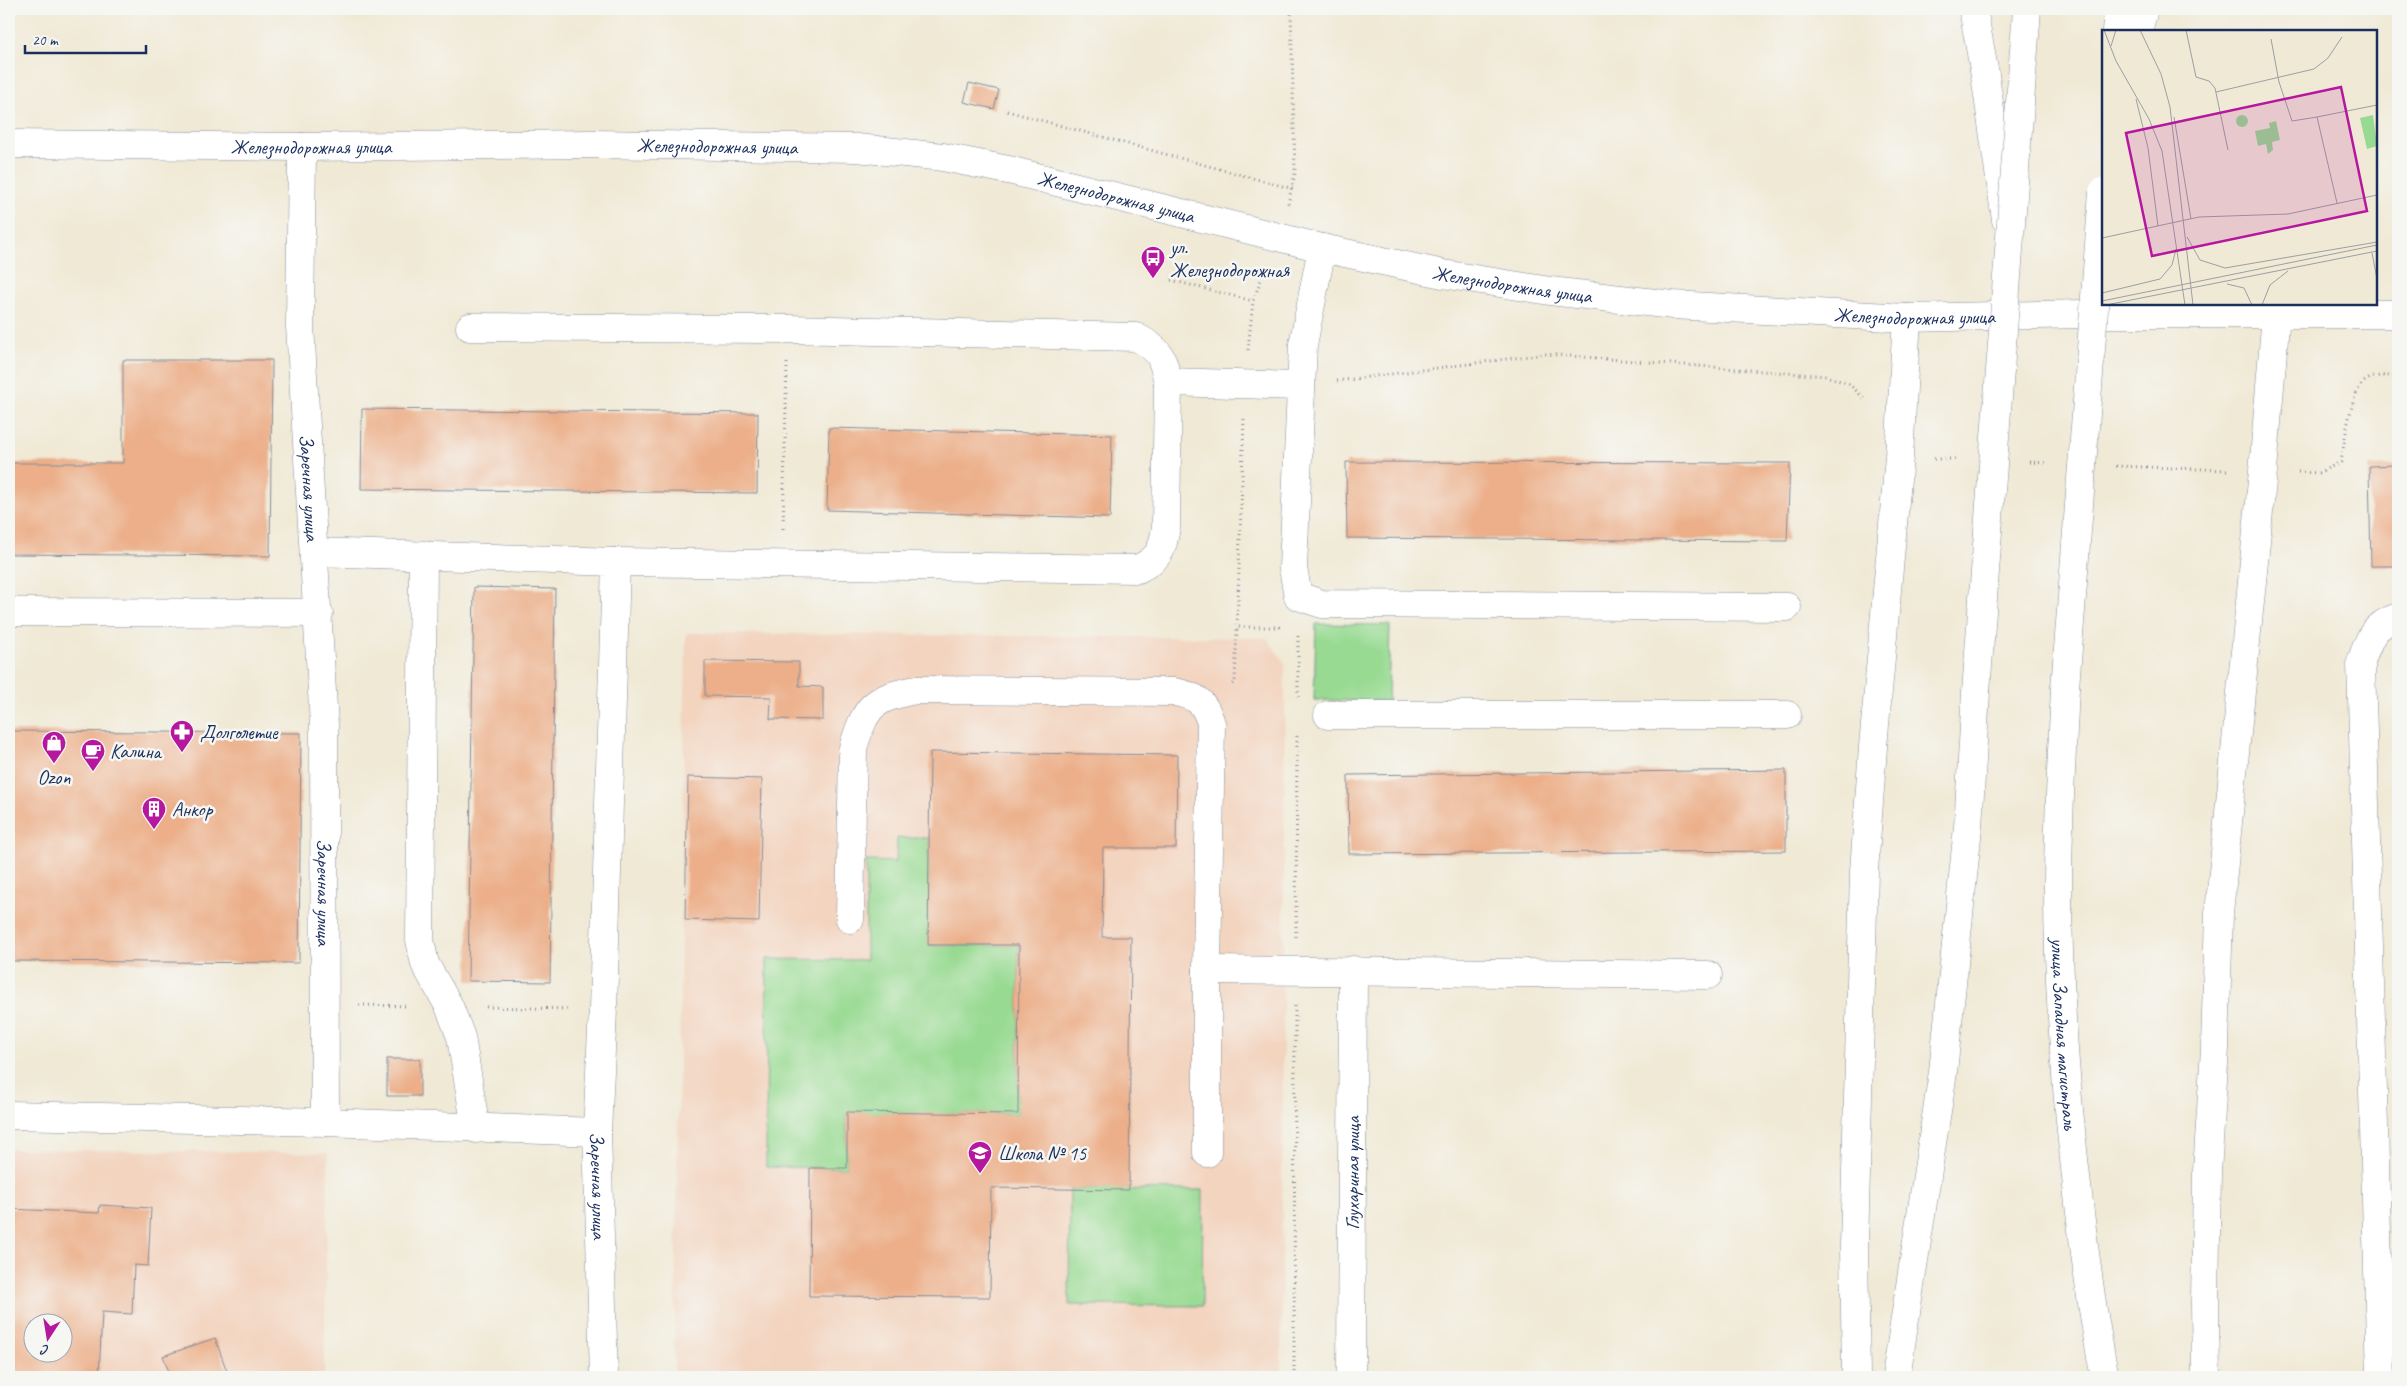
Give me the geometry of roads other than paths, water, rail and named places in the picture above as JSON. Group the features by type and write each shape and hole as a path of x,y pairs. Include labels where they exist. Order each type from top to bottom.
{"main road":[{"path":"1973,9 1985,74 2008,240"},
{"path":"1896,1377 1943,1072 1968,827 2008,240 2027,9"},
{"path":"2116,30 2118,9"},
{"path":"2138,30 2144,9"},
{"name":"Железнодорожная улица","path":"9,144 302,147 592,144 857,148 943,157 1014,170 1322,248 1443,274 1550,292 1672,305 1907,318 2082,314 2398,314"},
{"name":"Заречная улица","path":"302,147 300,326 319,613 324,725 325,1122 597,1132 604,1377"},
{"name":"улица Западная магистраль","path":"2102,205 2065,688 2059,828 2060,993 2068,1105 2096,1334 2104,1377"},
{"path":"1322,248 1302,346 1299,386 1293,568 1298,596 1322,604 1787,607"},
{"path":"2206,1377 2207,1172 2220,913 2263,471 2276,314"},
{"path":"1856,1377 1854,1247 1864,871 1872,746 1900,457 1907,318"},
{"path":"314,552 616,562 1138,569 1151,562 1163,549 1166,527 1168,382 1162,355 1152,345 1136,337 788,329 470,327"},
{"path":"1168,382 1299,386"},
{"path":"423,555 420,940 425,964 449,1006 461,1037 476,1129"},
{"path":"597,1132 604,1000 616,562"},
{"path":"9,612 319,613"},
{"path":"2380,1377 2388,1237 2387,1174 2361,662 2369,638 2384,622 2398,617"},
{"path":"850,919 853,748 861,721 875,702 895,694 916,690 1174,692 1189,695 1205,705 1211,723 1207,970 1208,1153"},
{"path":"1328,715 1787,715"},
{"path":"1207,970 1708,975"},
{"name":"Глухариная улица","path":"1351,1377 1352,970"},
{"path":"9,1115 325,1122"}],"place":[{"name":"ул. Железнодорожная","path":"1153,279"},
{"name":"Долголетие","path":"182,753"},
{"name":"Ozon","path":"54,764"},
{"name":"Калина","path":"93,772"},
{"name":"Анкор","path":"154,830"},
{"name":"Школа № 15","path":"980,1174"}]}
